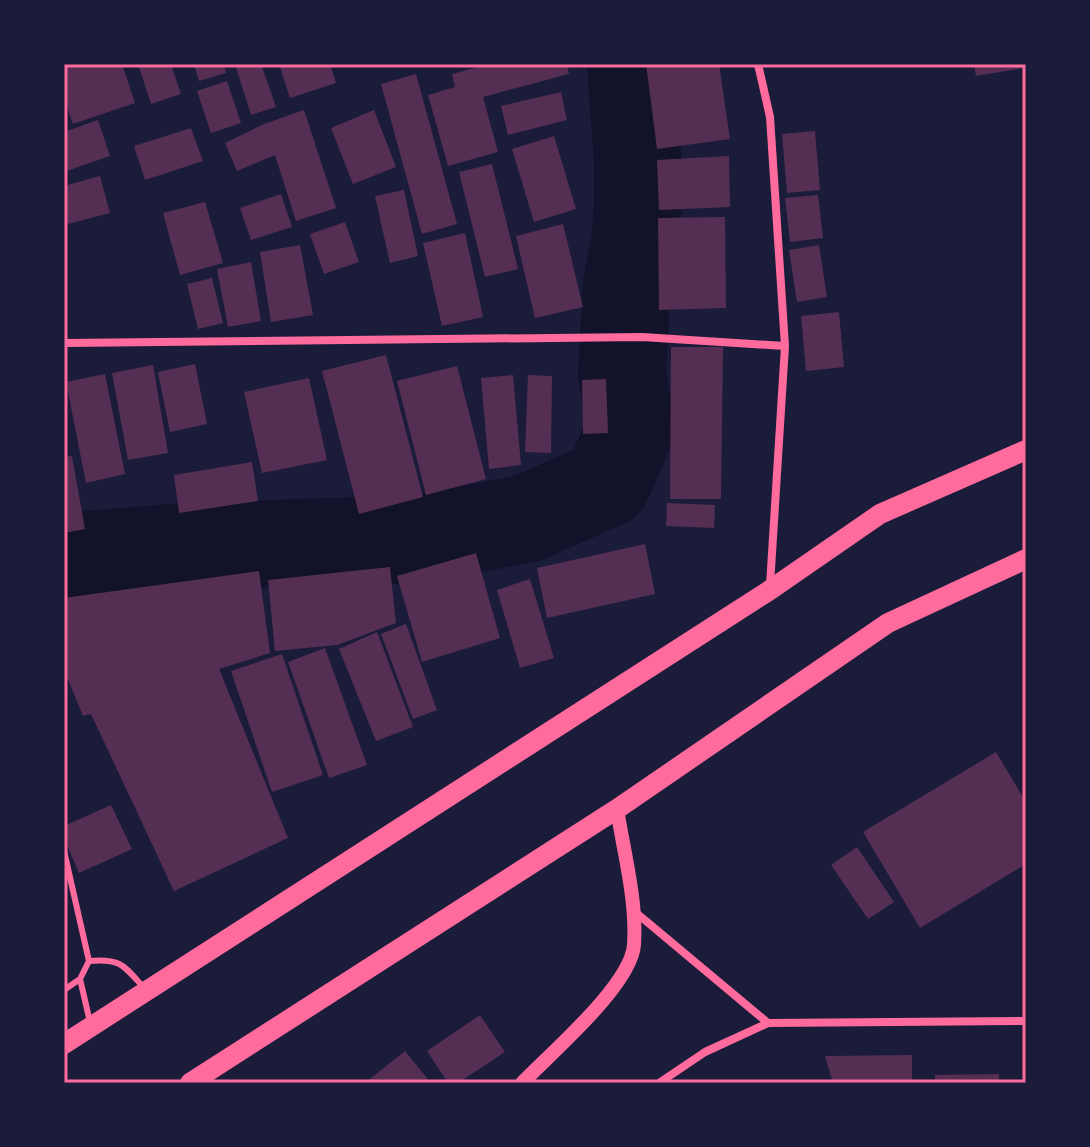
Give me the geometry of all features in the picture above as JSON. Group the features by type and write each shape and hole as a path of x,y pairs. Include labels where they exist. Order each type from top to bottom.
{"main road":[{"path":"64,1044 770,590 880,514 1026,450"},
{"path":"190,1083 617,809 888,623 1026,559"}],"street":[{"path":"758,64 770,117 785,346 770,590"},
{"path":"64,343 642,337 785,346"},
{"path":"522,1083 606,997 625,973 634,947 632,909 617,809"},
{"path":"632,909 768,1023"},
{"path":"659,1083 705,1052 768,1023 1026,1021"}],"lane":[{"path":"64,851 89,961 80,979 64,990"},
{"path":"89,961 114,960 122,963 147,991"},
{"path":"80,979 91,1027"}],"building":[{"path":"64,64 122,64 135,103 73,124 64,98"},
{"path":"138,64 171,64 181,94 151,104"},
{"path":"194,64 224,64 226,73 199,81"},
{"path":"235,64 261,64 276,107 251,115"},
{"path":"279,64 330,64 336,83 290,98"},
{"path":"489,64 567,64 569,74 483,97 498,152 448,166 428,95 455,87 452,74"},
{"path":"646,64 719,64 730,139 657,149"},
{"path":"974,64 1023,64 1024,68 976,76"},
{"path":"416,74 457,224 422,234 381,84"},
{"path":"227,81 241,123 211,133 197,91"},
{"path":"561,92 567,120 508,135 501,106"},
{"path":"304,110 336,208 296,221 275,155 237,171 225,143 264,124"},
{"path":"374,110 396,167 353,184 331,128"},
{"path":"98,120 110,156 64,172 64,132"},
{"path":"191,128 203,161 145,180 134,146"},
{"path":"815,131 820,190 787,193 782,134"},
{"path":"554,136 576,209 534,222 512,149"},
{"path":"729,156 730,207 659,210 657,160"},
{"path":"492,164 518,269 485,277 459,172"},
{"path":"100,176 110,213 64,225 64,186"},
{"path":"404,190 418,256 390,263 375,196"},
{"path":"281,194 292,227 251,240 240,208"},
{"path":"818,195 823,238 790,242 785,198"},
{"path":"205,202 223,263 180,275 163,213"},
{"path":"725,217 726,308 659,310 658,218"},
{"path":"345,222 359,262 324,274 310,234"},
{"path":"563,224 583,307 535,318 516,236"},
{"path":"465,233 483,317 442,326 423,243"},
{"path":"300,245 313,315 271,322 260,252"},
{"path":"819,245 827,297 797,302 789,250"},
{"path":"251,262 261,321 228,327 217,269"},
{"path":"212,278 223,323 198,329 187,284"},
{"path":"839,312 844,367 806,371 801,316"},
{"path":"671,347 723,347 721,499 670,499"},
{"path":"386,355 423,497 359,514 322,371"},
{"path":"195,364 207,424 170,432 158,372"},
{"path":"153,365 168,453 128,460 112,373"},
{"path":"457,366 486,479 426,495 397,381"},
{"path":"105,374 125,474 86,483 66,382"},
{"path":"513,375 521,465 489,469 481,378"},
{"path":"528,375 552,376 551,453 525,452"},
{"path":"309,378 327,460 262,473 244,392"},
{"path":"606,379 608,433 583,434 582,380"},
{"path":"72,456 85,529 64,533 64,457"},
{"path":"252,462 258,501 179,513 174,475"},
{"path":"667,503 715,505 714,528 666,526"},
{"path":"645,544 655,594 547,618 537,568"},
{"path":"476,553 500,638 422,662 397,576"},
{"path":"390,567 396,623 337,645 275,651 268,580"},
{"path":"259,571 270,653 219,669 288,838 174,891 91,714 83,716 64,670 64,598"},
{"path":"530,579 554,658 520,668 497,590"},
{"path":"406,624 437,710 413,719 381,634"},
{"path":"377,632 413,727 376,741 339,649"},
{"path":"325,648 367,765 329,778 288,662"},
{"path":"282,654 323,775 272,792 231,671"},
{"path":"996,752 1026,802 1026,864 920,928 863,832"},
{"path":"111,805 132,849 79,873 64,838 64,826"},
{"path":"857,847 894,902 868,919 831,865"},
{"path":"480,1015 505,1052 458,1083 448,1083 427,1051"},
{"path":"405,1051 431,1083 365,1083"},
{"path":"912,1055 912,1083 833,1083 825,1056"},
{"path":"999,1074 999,1083 935,1083 935,1075"}],"waterway":[{"path":"64,557 183,547 422,539 528,518 607,483 631,428 622,373 627,283 635,245 638,207 631,64"}]}
